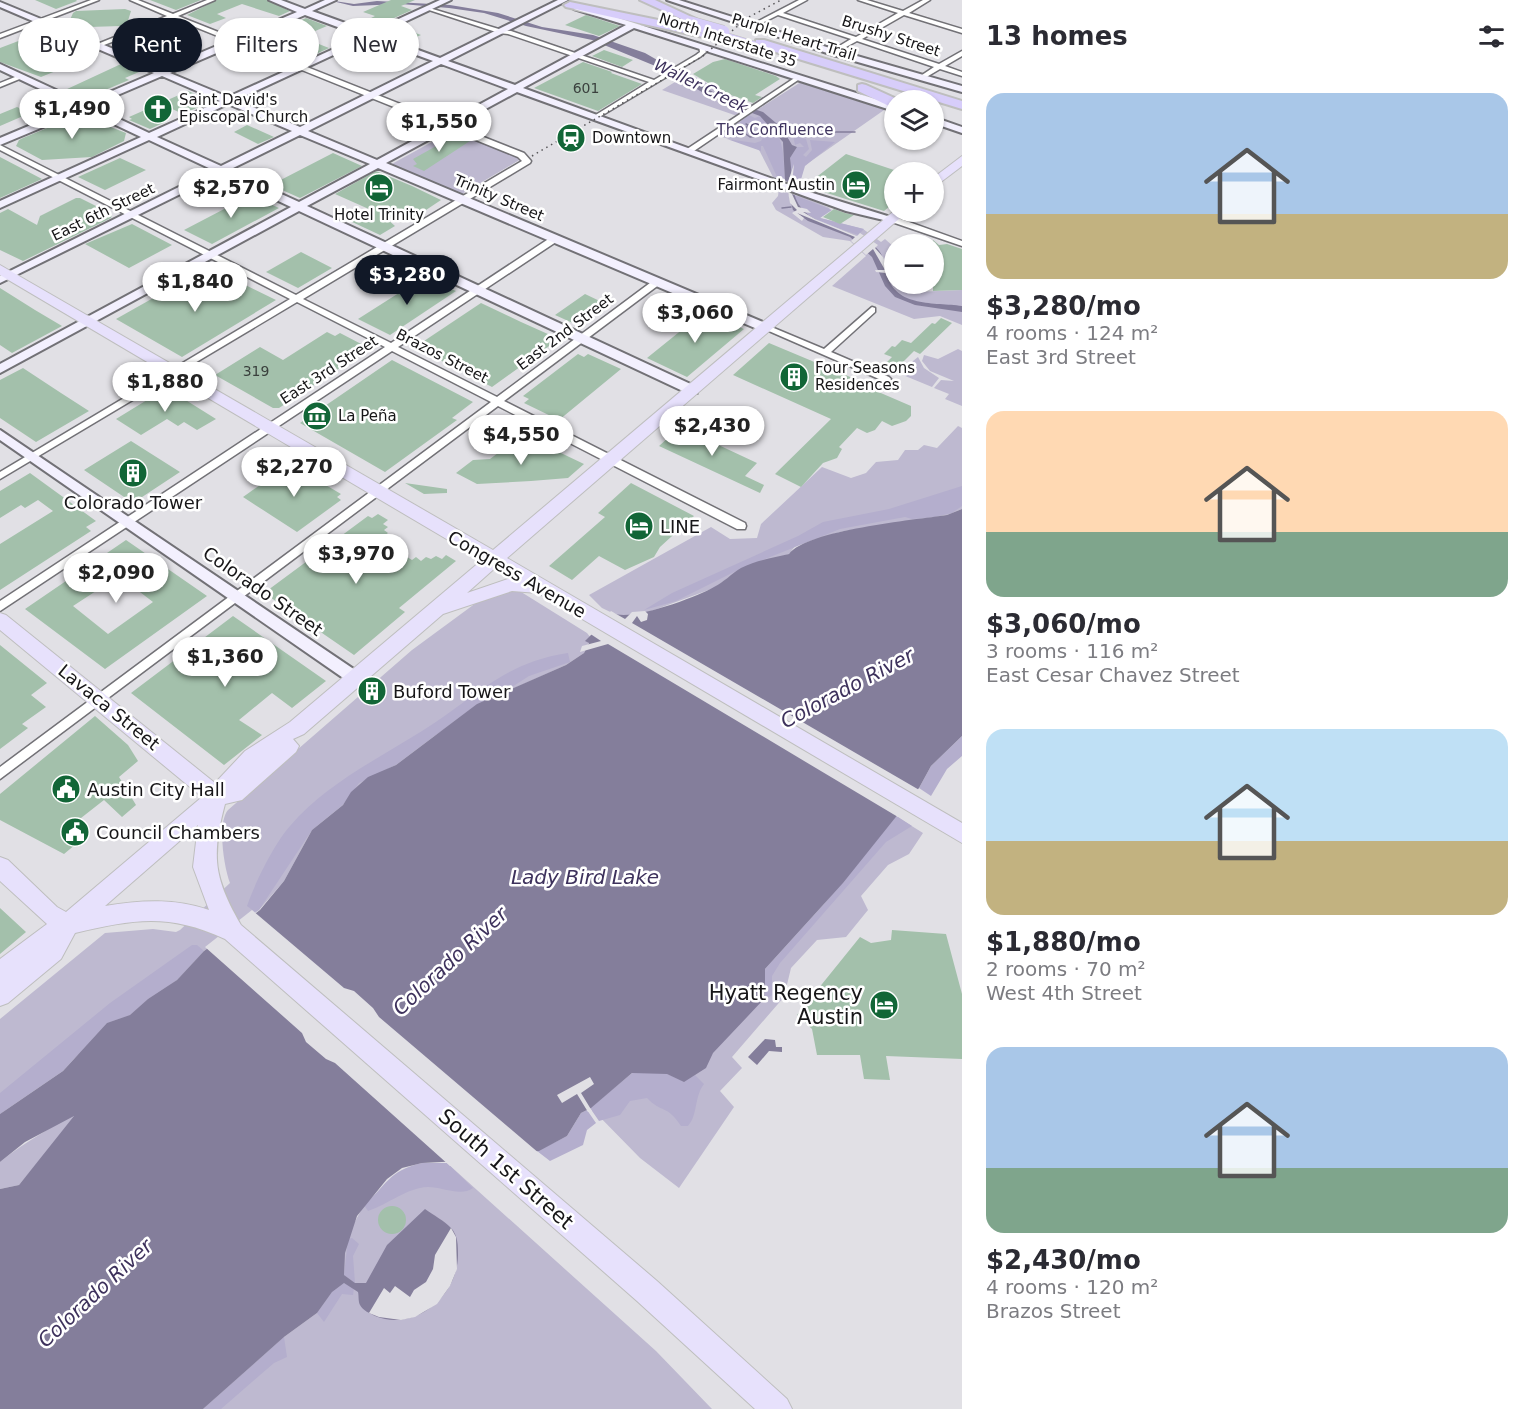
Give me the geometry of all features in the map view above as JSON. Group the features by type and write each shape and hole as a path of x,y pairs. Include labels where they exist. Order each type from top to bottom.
{"highway":[{"path":"599,0 691,26"},
{"path":"562,2 691,26"},
{"path":"642,3 691,26"},
{"name":"Purple Heart Trail","path":"691,26 894,90"},
{"path":"757,46 962,89"},
{"name":"Purple Heart Trail","path":"757,46 884,93"},
{"path":"830,74 884,98"},
{"name":"Purple Heart Trail","path":"944,104 962,105"},
{"name":"Purple Heart Trail","path":"944,109 962,119"}],"main road":[{"path":"273,0 331,21"},
{"path":"410,18 446,0"},
{"path":"289,18 329,1"},
{"name":"North Interstate 35","path":"678,1 833,52 962,89"},
{"name":"North Interstate 35","path":"562,2 884,105"},
{"name":"East 6th Street","path":"3,275 133,214 562,2"},
{"name":"Trinity Street","path":"0,4 32,18"},
{"path":"663,35 691,39 714,36 726,24 724,20 710,11"},
{"path":"0,369 633,25"},
{"path":"747,62 733,52 734,46 739,41 758,34 787,37"},
{"name":"Trinity Street","path":"100,47 379,163 765,328"},
{"path":"0,142 214,50"},
{"path":"419,53 799,192 850,209 884,213"},
{"path":"0,67 693,390"},
{"path":"0,205 289,72"},
{"path":"944,124 962,130"},
{"path":"944,175 962,160"},
{"path":"0,973 41,939 68,924 217,796 235,794 291,744 297,728 889,222"},
{"name":"Congress Avenue","path":"3,275 88,321 962,834"},
{"name":"Colorado Street","path":"0,434 355,678"},
{"path":"432,614 511,584 551,593"},
{"name":"Lavaca Street","path":"0,620 217,796"},
{"name":"South 1st Street","path":"217,796 204,850 204,872 212,895 233,932"},
{"path":"0,867 49,914 68,924"},
{"name":"South 1st Street","path":"68,924 107,915 172,911 195,916 233,932 647,1291 777,1409"},
{"path":"0,995 53,951 68,924"}],"street":[{"path":"47,18 96,0"},
{"path":"133,0 214,32"},
{"path":"100,45 212,0"},
{"path":"754,25 804,0"},
{"path":"861,0 962,31"},
{"path":"833,52 927,0"},
{"path":"429,10 501,32 509,32 654,82"},
{"name":"Brushy Street","path":"777,13 962,74"},
{"path":"0,36 18,29"},
{"path":"596,117 703,52 702,47"},
{"path":"921,78 962,53"},
{"path":"0,476 526,163 526,158 516,152 317,72"},
{"path":"0,85 20,77"},
{"path":"688,151 798,78"},
{"name":"Brazos Street","path":"0,147 741,526"},
{"path":"913,222 962,244"},
{"name":"East 3rd Street","path":"0,607 556,238"},
{"name":"East 2nd Street","path":"0,774 657,282"},
{"path":"825,353 872,310"},
{"name":"Trinity Street","path":"765,328 886,379"}],"green space":[{"name":"The Confluence","path":"682,70 725,93 760,108 801,82 884,107 884,110 804,166 799,186 800,196 830,208 820,218 863,229 881,242 884,240 884,294 944,294 944,291 962,290 962,325 940,316 914,319 832,286 866,256 850,241 823,237 776,210 772,203 778,196 780,180 773,177 758,148 719,136 743,118 662,90 675,82 672,81 676,78 670,76"},
{"path":"749,115 755,118 760,116 775,129 782,145 785,181 778,179 763,146 761,146 761,151 727,139 755,143 761,141 763,137 757,126 748,123 725,137 721,137"},
{"path":"452,131 521,159 460,195 390,165"},
{"path":"793,135 806,139 809,149 803,155 806,157 812,150 810,140 835,142 805,166 799,186 793,185 790,158 797,147 804,147 800,143 795,145"},
{"path":"794,195 832,210 820,218 864,229 858,235 820,221 804,211"},
{"path":"958,349 962,351 962,406 945,399 949,394 934,388 941,380 954,381 930,371 922,361 924,355 938,359"},
{"path":"918,357 924,368 939,378 932,387 898,373"},
{"path":"958,426 962,428 962,509 947,515 844,531 796,545 789,554 736,572 714,588 627,620 602,608 589,595 711,527 730,539 757,538 761,524 822,467 851,478 866,473 876,462 898,460 905,450 918,450 924,445 937,448"},
{"path":"962,486 962,506 952,513 912,519 905,517 840,529 740,569 676,601 644,610 672,593 798,536 823,522 889,509"},
{"path":"507,589 518,590 587,633 591,638 584,653 566,665 501,694 368,777 312,830 284,881 259,910 204,951 177,980 0,1114 0,1019 105,933 153,929 176,932 180,930 230,883 222,835 228,810 412,650 480,600"},
{"path":"568,653 570,662 529,676 501,694 477,704 396,765 359,783 343,805 312,830 259,910 255,912 247,906 271,853 290,826 335,785 441,719 507,673 545,658"},
{"path":"962,736 962,756 947,769 931,796 919,788 931,766"},
{"path":"894,815 923,833 909,854 888,865 861,896 868,910 846,937 817,940 791,968 784,997 732,1057 742,1068 720,1091 734,1107 679,1188 640,1158 591,1108 764,981"},
{"path":"895,815 912,826 886,842 780,963 772,976 772,995 765,1000 765,969 843,883"},
{"path":"192,945 197,945 204,951 177,980 148,999 130,1015 107,1023 63,1071 0,1114 0,1093 110,1003"},
{"path":"632,1073 667,1074 683,1081 695,1075 704,1084 688,1126 681,1126 672,1115 647,1098 630,1101 620,1115 599,1121 590,1108"},
{"path":"86,1104 19,1185 0,1189 0,1162"},
{"path":"587,1110 596,1123 587,1130 583,1145 550,1161 537,1151 567,1136 581,1113"},
{"path":"422,1163 447,1163 473,1188 463,1192 434,1187 420,1188 368,1211 364,1205 389,1179 402,1170"},
{"path":"447,1163 656,1351 712,1409 203,1409 284,1337 317,1313 352,1227 364,1205 440,1164"},
{"path":"352,1238 359,1244 353,1256 355,1283 344,1275 348,1239"},
{"path":"344,1283 354,1288 353,1295 342,1294 324,1322 317,1313 332,1292"},
{"path":"284,1337 287,1357 274,1363 221,1409 203,1409"}],"water":[{"name":"Waller Creek","path":"328,0 354,4 377,1 450,5 498,13 542,27 593,35 645,53 727,100 763,112 782,128 792,145 797,147 790,158 792,184 796,199 802,208 810,216 865,240 877,249 884,262 884,284 872,257 850,237 808,221 793,210 785,181 783,142 760,116 712,98 665,70 592,40 526,26 484,13 449,8 401,4 353,6"},
{"path":"892,294 900,294 917,301 962,306 962,312 915,305"},
{"name":"Lady Bird Lake","path":"962,509 962,736 931,766 919,788 843,883 765,969 765,998 713,1053 706,1068 684,1082 667,1074 632,1073 591,1108 581,1113 567,1136 539,1151 481,1160 422,1163 402,1168 387,1179 357,1216 345,1253 344,1275 355,1283 366,1283 387,1245 425,1209 446,1223 453,1231 457,1241 458,1255 451,1284 442,1297 419,1315 390,1320 375,1316 361,1307 358,1292 344,1283 332,1292 317,1313 284,1337 203,1409 0,1409 0,1189 19,1185 74,1116 25,1142 0,1162 0,1114 63,1071 107,1023 130,1015 148,999 177,980 204,951 260,910 284,881 312,830 343,805 351,792 368,777 396,765 477,704 566,665 584,653 589,643 585,641 613,613 634,614 693,597 721,583 747,565 789,554 817,538 862,527 947,515"},
{"path":"765,1039 775,1040 776,1047 782,1047 782,1052 769,1051 757,1065 748,1057"}],"pier":[{"path":"794,164 792,184 796,186 798,196 792,194 798,207 807,209 811,213 803,212 815,219 857,236 860,233 878,245 875,248 883,257 884,268 873,249 866,255 851,241 855,237 797,213 804,218 802,221 792,213 797,210 790,203 788,192 784,193 782,180 788,182"},
{"path":"611,611 625,619 632,612 645,611 648,614 647,620 641,622 637,616 632,623 921,791 898,817 608,644 580,652 582,646 601,641 589,633"},
{"path":"252,910 344,988 354,991 373,1008 379,1017 540,1154 450,1166 335,1063 326,1059 306,1042 302,1033 205,947"},
{"path":"590,1077 594,1084 581,1093 592,1111 588,1112 577,1094 562,1103 557,1095"},
{"path":"451,1228 456,1237 457,1269 450,1286 437,1304 415,1317 401,1320 369,1313 384,1288 390,1293 395,1286 410,1297 414,1290 426,1282 433,1269 435,1255"}],"building":[{"path":"35,0 76,0 77,1 56,9"},
{"path":"150,0 201,0 176,10"},
{"path":"217,0 267,0 290,11 279,16 242,4 217,14 226,18 214,18 214,22 210,24 202,21 202,18 187,15"},
{"path":"391,0 415,0 401,6 412,10 394,18 371,18 375,16 363,12"},
{"path":"125,9 131,11 129,18 112,18 112,26 100,27 100,18 71,18 76,11"},
{"path":"586,15 620,26 599,36 565,25"},
{"path":"319,23 327,26 319,29"},
{"path":"18,41 18,69 0,62 0,48"},
{"path":"319,44 329,48 319,53"},
{"path":"604,50 633,60 622,67 592,56"},
{"path":"725,59 780,79 755,95 762,97 753,103 725,93 693,74 713,62"},
{"path":"583,62 642,84 598,111 534,88"},
{"path":"112,68 112,72 139,72 125,78 129,80 91,96 88,94 80,97 65,90"},
{"path":"27,72 53,72 41,77"},
{"name":"Saint David's Episcopal Church","path":"188,91 212,101 183,114 170,108 150,117 163,123 150,129 129,120 132,119 129,117"},
{"path":"17,107 30,113 0,126 0,114"},
{"path":"85,117 126,133 124,141 92,157 42,160 16,146 23,138 64,121"},
{"path":"247,125 274,137 258,144 234,132"},
{"path":"456,135 470,141 424,171 413,166 417,164 413,159"},
{"path":"333,153 362,166 300,198 271,185"},
{"name":"Fairmont Austin","path":"846,154 884,167 884,211 814,189 823,182 814,179"},
{"path":"0,157 42,179 0,198"},
{"path":"120,158 146,170 105,190 78,177"},
{"path":"376,171 441,200 417,216 387,219 395,226 380,235 350,221 371,210 335,194"},
{"path":"251,195 279,208 212,244 184,230"},
{"path":"76,198 112,214 111,218 23,261 0,250 0,213 8,209 37,225 40,216"},
{"path":"834,209 854,215 840,224 823,217"},
{"path":"132,224 172,245 129,268 85,244"},
{"path":"944,244 962,249 962,290 944,291"},
{"path":"301,252 332,268 298,288 266,272"},
{"path":"227,276 276,300 182,357 116,319 187,279 205,288"},
{"path":"424,277 456,291 390,335 358,319"},
{"path":"0,288 62,326 12,353 0,345"},
{"path":"585,294 606,304 577,325 555,315"},
{"path":"481,303 559,339 492,387 415,347"},
{"path":"704,312 744,329 687,377 647,358"},
{"path":"941,318 952,323 920,354 914,351 897,368 886,363 892,357 884,354 892,346 895,347 902,340 911,343 932,323 935,324"},
{"path":"327,332 335,336 340,333 367,347 365,349 367,350 279,408 273,408 215,375 260,347 283,360"},
{"path":"769,343 855,379 853,381 911,406 911,416 906,421 892,426 882,421 875,430 867,433 857,428 839,447 842,449 837,458 823,463 801,487 775,474 831,419 733,375"},
{"path":"578,354 584,357 588,354 621,369 559,420 524,403 529,399 523,396"},
{"path":"392,360 473,402 452,418 457,420 385,472 300,423"},
{"path":"23,368 89,411 36,442 0,418 0,380"},
{"path":"165,389 216,419 197,430 184,422 178,426 167,419 141,435 116,419"},
{"path":"680,427 757,463 745,476 764,485 760,493 659,446"},
{"name":"Colorado Tower","path":"131,441 180,472 133,503 84,470"},
{"path":"542,444 584,464 568,478 531,481 477,484 456,473 473,460 490,459 506,447"},
{"path":"290,464 341,494 337,497 341,500 297,532 243,497"},
{"path":"30,473 96,521 86,527 91,531 0,590 0,544 53,511 38,500 25,508 21,505 0,518 0,491"},
{"path":"405,483 447,489 447,493 424,494"},
{"name":"LINE","path":"631,483 694,516 660,547 654,557 625,570 599,556 572,580 549,566 605,517 598,513"},
{"path":"378,514 388,520 383,524 388,527 384,530 388,533 383,537 387,540 384,543 412,560 416,557 421,561 426,557 431,559 436,556 442,559 446,555 456,561 399,608 405,612 354,655 264,593 368,516 372,518"},
{"path":"126,540 207,596 105,669 25,609","holes":["119,576 153,602 108,634 73,606"]},
{"path":"233,616 326,681 292,708 272,693 239,720 262,735 224,765 131,693"},
{"path":"0,645 47,683 31,695 46,707 22,724 28,728 0,749"},
{"name":"Austin City Hall","path":"95,716 128,745 138,761 119,777 136,805 122,817 104,800 81,818 88,834 64,854 0,820 0,794"},
{"path":"0,908 26,932 0,954"},
{"name":"Hyatt Regency Austin","path":"892,930 946,934 962,994 962,1059 886,1056 890,1080 864,1079 860,1055 817,1055 812,1029 797,1015 860,937 871,943 891,940"},
{"path":"392,1206 402,1210 406,1220 402,1230 392,1234 382,1230 378,1220 382,1210"}],"waterway":[{"name":"Waller Creek","path":"746,124 748,125 743,132 750,137 757,136 753,128 755,125"},
{"path":"810,132 855,132"},
{"path":"782,208 791,207"}],"railway":[{"path":"532,156 703,56 747,18 781,0"}],"place":[{"name":"Saint David's Episcopal Church","path":"158,109"},
{"name":"Downtown","path":"571,138"},
{"name":"Fairmont Austin","path":"856,185"},
{"name":"Hotel Trinity","path":"379,188"},
{"name":"Four Seasons Residences","path":"794,377"},
{"name":"La Peña","path":"317,416"},
{"name":"Colorado Tower","path":"133,473"},
{"name":"LINE","path":"639,526"},
{"name":"Buford Tower","path":"372,691"},
{"name":"Austin City Hall","path":"66,789"},
{"name":"Council Chambers","path":"75,832"},
{"name":"Hyatt Regency Austin","path":"884,1005"}],"water label":[{"name":"Colorado River","path":"847,688"},
{"name":"Colorado River","path":"450,961"},
{"name":"Colorado River","path":"95,1293"}]}
